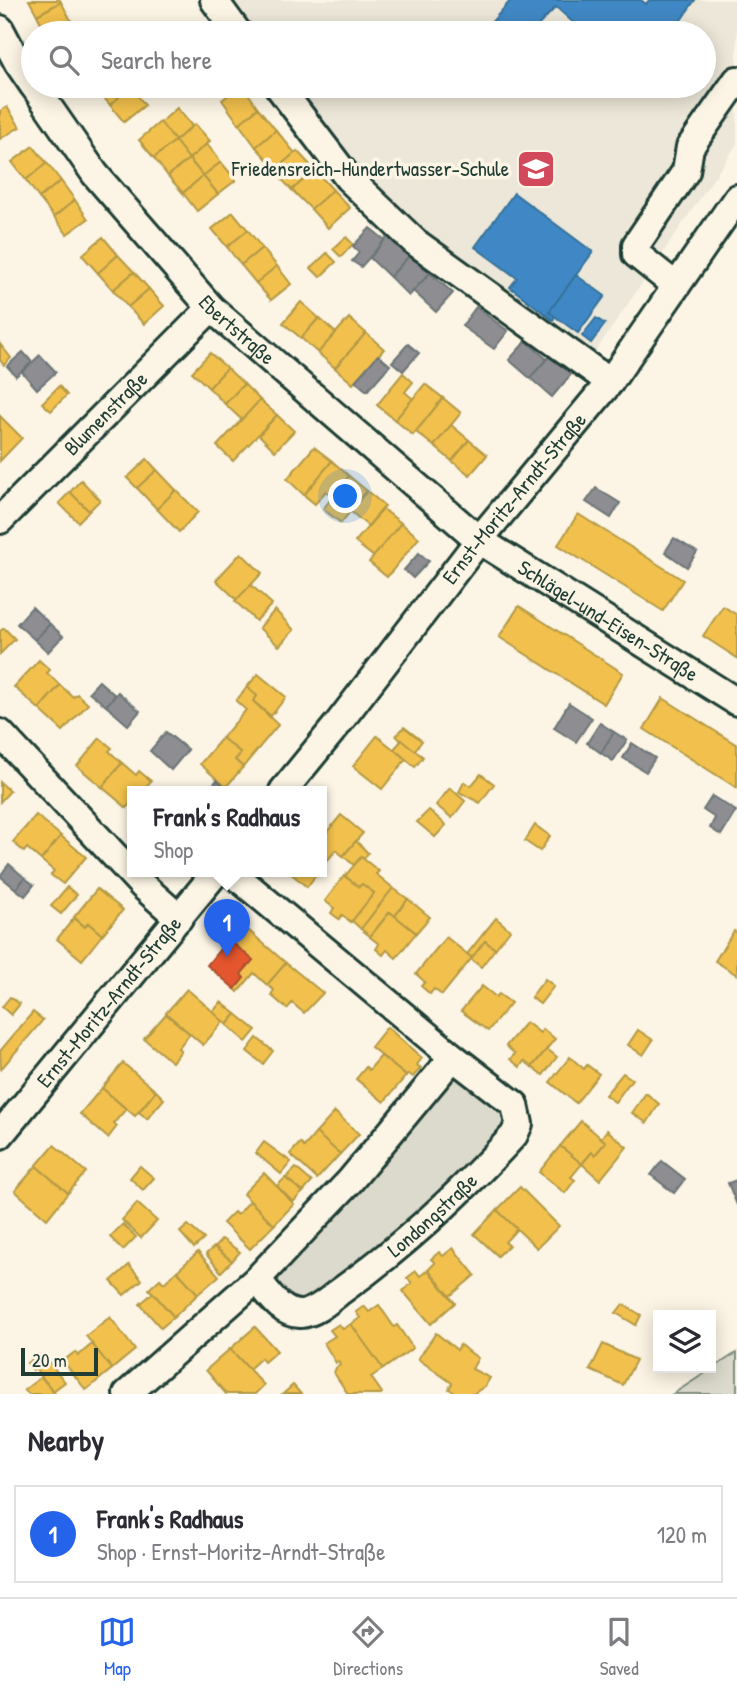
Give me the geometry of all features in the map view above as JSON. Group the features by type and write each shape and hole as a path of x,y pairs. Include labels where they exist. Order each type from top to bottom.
{"street":[{"path":"214,0 229,21"},
{"name":"Ebertstraße","path":"0,29 21,67"},
{"path":"676,286 636,254 636,245 686,171 690,147 737,80"},
{"name":"Ebertstraße","path":"42,98 95,174 211,308 479,540"},
{"path":"287,98 348,178 415,243 610,382"},
{"name":"Ernst-Moritz-Arndt-Straße","path":"287,786 479,540 610,382 737,198"},
{"name":"Blumenstraße","path":"0,520 211,308"},
{"name":"Schlägel-und-Eisen-Straße","path":"479,540 737,702"},
{"path":"0,733 127,869"},
{"path":"135,877 179,918"},
{"name":"Ernst-Moritz-Arndt-Straße","path":"0,1135 212,877"},
{"name":"Londongstraße","path":"237,877 453,1057 515,1105 519,1124 514,1135 434,1217 372,1269 314,1311 302,1314 284,1309 257,1279"},
{"path":"127,1394 257,1279 350,1181 453,1057"}],"shaded area":[{"name":"Friedensreich-Hundertwasser-Schule","path":"218,0 737,0 737,144 589,361 463,266 376,194 290,98 716,98 716,21 231,21"},
{"path":"457,1078 465,1080 495,1101 504,1114 506,1133 404,1229 309,1302 290,1300 278,1284 279,1272 447,1082"},
{"path":"737,1353 737,1394 673,1394 705,1373 716,1373 716,1366"}],"building: Homes":[{"path":"29,0 60,0 61,2 37,15"},
{"path":"61,2 71,21 40,21 37,15"},
{"path":"104,98 118,98 110,105"},
{"path":"118,98 140,98 145,105 124,122 110,105"},
{"path":"251,98 258,108 239,124 222,100"},
{"path":"7,107 20,127 0,139 0,111"},
{"path":"177,108 192,126 175,141 160,123"},
{"path":"258,108 276,130 256,147 239,124"},
{"path":"160,122 175,141 154,158 139,140"},
{"path":"195,124 210,141 189,159 175,141"},
{"path":"276,130 295,153 276,169 256,147"},
{"path":"175,141 189,159 168,176 154,158"},
{"path":"207,144 221,162 203,176 189,159"},
{"path":"33,146 47,163 26,180 12,162"},
{"path":"297,151 315,170 292,190 274,171"},
{"path":"189,159 203,176 183,193 168,176"},
{"path":"221,162 236,180 218,194 203,176"},
{"path":"47,163 61,181 39,198 26,180"},
{"path":"315,170 333,190 311,209 292,190"},
{"path":"203,176 218,194 197,211 183,193"},
{"path":"61,181 75,200 54,217 39,198"},
{"path":"333,190 350,208 328,228 311,209"},
{"path":"75,200 88,219 67,234 54,217"},
{"path":"233,212 248,230 227,247 212,229"},
{"path":"248,230 262,248 241,265 227,247"},
{"path":"103,237 118,255 98,273 82,255"},
{"path":"346,237 353,244 341,257 333,249"},
{"path":"262,248 277,266 256,283 241,265"},
{"path":"327,253 336,262 320,277 311,268"},
{"path":"118,255 134,272 113,290 98,273"},
{"path":"277,266 291,284 271,300 256,283"},
{"path":"134,272 149,289 128,307 113,290"},
{"path":"149,289 164,306 144,324 128,307"},
{"path":"301,302 319,318 301,338 283,323"},
{"path":"319,318 336,333 318,353 301,338"},
{"path":"349,318 366,333 335,368 318,353"},
{"path":"366,333 384,349 353,384 335,368"},
{"path":"0,344 11,358 4,365 0,360"},
{"path":"210,353 227,368 209,388 192,372"},
{"path":"227,368 244,384 225,404 209,388"},
{"path":"403,373 413,382 405,392 413,399 395,420 377,405"},
{"path":"244,384 260,400 242,420 225,404"},
{"path":"425,384 443,398 413,435 395,420"},
{"path":"59,386 67,395 51,411 42,403"},
{"path":"443,398 461,413 434,446 416,432"},
{"path":"260,400 277,415 233,461 217,446"},
{"path":"277,415 294,431 275,451 259,435"},
{"path":"0,416 22,438 0,461"},
{"path":"451,425 469,440 452,461 434,446"},
{"path":"469,440 487,455 470,475 452,461"},
{"path":"314,447 332,461 304,495 287,479"},
{"path":"147,459 157,470 137,488 127,478"},
{"path":"332,461 349,476 333,497 326,491 315,504 304,495"},
{"path":"157,470 176,490 157,509 137,488"},
{"path":"349,476 367,491 341,523 323,509"},
{"path":"81,480 100,500 89,511 70,492"},
{"path":"176,490 198,512 179,532 157,509"},
{"path":"367,491 385,506 368,526 350,511"},
{"path":"70,492 89,511 78,522 59,503"},
{"path":"383,509 401,523 374,557 355,542"},
{"path":"578,514 683,580 663,611 558,545"},
{"path":"401,523 419,538 387,577 369,562"},
{"path":"241,553 262,573 237,600 216,580"},
{"path":"251,585 272,604 256,621 235,601"},
{"path":"519,606 623,673 604,704 499,637"},
{"path":"723,606 737,615 737,658 703,636"},
{"path":"275,610 294,630 279,646 259,628"},
{"path":"4,628 15,639 0,654 0,631"},
{"path":"39,660 50,670 47,673 60,685 39,709 14,687"},
{"path":"258,674 286,697 271,716 253,701 257,696 247,687"},
{"path":"60,685 73,697 77,694 88,704 63,731 39,709"},
{"path":"247,687 257,696 253,701 278,725 243,767 235,760 241,753 222,738 246,710 236,701"},
{"path":"663,698 737,745 737,788 644,729"},
{"path":"404,727 422,741 414,751 396,736"},
{"path":"377,736 406,759 382,789 353,766"},
{"path":"100,738 112,748 109,751 122,763 102,787 77,766"},
{"path":"222,738 241,753 235,760 243,767 225,786 200,764"},
{"path":"402,740 423,757 415,767 394,749"},
{"path":"122,763 136,775 139,771 151,781 146,786 127,786 127,808 102,787"},
{"path":"481,774 494,784 480,803 459,792 464,782 471,786"},
{"path":"0,782 10,791 0,802"},
{"path":"450,788 465,801 452,818 436,805"},
{"path":"429,810 446,825 435,837 417,822"},
{"path":"36,815 61,836 41,860 27,848 24,852 13,842"},
{"path":"341,815 363,833 343,856 336,850 327,861 327,832"},
{"path":"535,825 550,836 540,851 525,841"},
{"path":"61,836 86,857 63,884 51,875 54,871 41,860"},
{"path":"356,841 368,853 354,865 343,856"},
{"path":"361,857 379,871 376,874 393,888 361,929 352,921 374,893 362,884 359,887 345,876"},
{"path":"344,876 359,887 362,884 374,893 351,922 342,915 339,919 331,913 334,908 325,901"},
{"path":"295,877 314,877 307,887"},
{"path":"67,887 77,895 61,914 51,906"},
{"path":"393,888 408,899 395,916 390,912 370,936 361,929"},
{"path":"97,889 123,910 102,935 88,923 85,927 74,917"},
{"path":"408,899 430,917 416,933 395,916"},
{"path":"390,912 416,933 396,958 387,950 383,955 376,949 379,944 370,937"},
{"path":"74,918 85,927 88,923 102,935 82,960 57,939"},
{"path":"496,918 510,930 495,949 485,941 472,958 467,954"},
{"path":"241,924 286,963 267,985 254,973 238,992 235,989 244,978 241,974 253,960 228,939"},
{"path":"734,931 737,932 737,975 715,961"},
{"path":"446,937 472,958 442,995 434,989 430,994 421,986 425,982 416,974"},
{"path":"485,941 495,949 481,967 471,959"},
{"path":"286,963 323,993 304,1013 292,1003 287,1009 271,995 274,990 267,985"},
{"path":"545,979 554,986 540,1004 531,997"},
{"path":"482,986 496,997 499,994 511,1003 488,1031 461,1011"},
{"path":"187,989 224,1021 203,1045 166,1013"},
{"path":"10,997 20,1004 11,1015 2,1007"},
{"path":"221,1002 236,1014 227,1025 213,1012"},
{"path":"33,1012 43,1020 1,1069 0,1051"},
{"path":"166,1014 190,1034 178,1048 181,1051 172,1062 144,1039"},
{"path":"236,1014 256,1030 246,1042 227,1025"},
{"path":"526,1022 540,1033 543,1029 555,1039 532,1067 524,1061 520,1067 510,1059 515,1054 506,1046"},
{"path":"387,1027 422,1058 417,1065 421,1068 413,1077 409,1074 406,1076 371,1047"},
{"path":"638,1030 653,1040 643,1055 628,1045"},
{"path":"257,1038 273,1051 263,1064 247,1051"},
{"path":"547,1049 557,1057 543,1075 532,1067"},
{"path":"381,1056 406,1076 384,1102 356,1079 366,1067 369,1070"},
{"path":"570,1057 584,1069 587,1065 599,1074 576,1103 550,1082"},
{"path":"123,1063 156,1091 135,1116 102,1088"},
{"path":"623,1073 632,1079 615,1102 605,1095"},
{"path":"102,1088 126,1109 114,1123 117,1126 108,1138 80,1114"},
{"path":"156,1091 164,1099 147,1119 139,1112"},
{"path":"646,1093 659,1104 647,1123 632,1113"},
{"path":"335,1112 359,1134 340,1154 316,1133"},
{"path":"581,1121 606,1142 595,1155 592,1152 582,1164 560,1146"},
{"path":"607,1130 627,1147 600,1180 582,1164 592,1152 595,1155 606,1142 601,1138"},
{"path":"316,1133 340,1154 317,1179 290,1154 300,1143 304,1147"},
{"path":"264,1142 291,1162 281,1174 256,1153"},
{"path":"54,1145 86,1172 68,1193 36,1166"},
{"path":"560,1146 582,1164 571,1177 575,1180 565,1193 539,1172"},
{"path":"36,1166 68,1193 47,1219 15,1191"},
{"path":"140,1166 154,1178 143,1190 130,1178"},
{"path":"296,1168 312,1182 303,1192 286,1178"},
{"path":"264,1173 294,1204 274,1225 243,1194"},
{"path":"285,1178 303,1192 293,1202 277,1186"},
{"path":"520,1187 559,1226 537,1248 497,1210"},
{"path":"250,1201 274,1225 250,1249 223,1223 234,1212 237,1215"},
{"path":"137,1203 157,1221 141,1238 122,1220"},
{"path":"497,1210 517,1229 505,1242 509,1245 498,1256 474,1234"},
{"path":"123,1224 136,1237 123,1250 110,1237"},
{"path":"188,1225 204,1239 194,1248 180,1232"},
{"path":"222,1239 240,1252 232,1261 215,1247"},
{"path":"214,1247 232,1261 221,1272 206,1254"},
{"path":"453,1248 475,1275 450,1296 428,1270 435,1263 431,1259 439,1252 443,1256"},
{"path":"198,1252 219,1276 198,1294 177,1271"},
{"path":"129,1265 142,1280 124,1295 111,1281"},
{"path":"428,1270 455,1303 431,1324 403,1291 412,1283 407,1278 416,1271 420,1276"},
{"path":"177,1271 198,1294 174,1317 149,1289 160,1279 164,1283"},
{"path":"153,1293 174,1317 161,1328 140,1304"},
{"path":"623,1304 641,1315 636,1325 616,1313"},
{"path":"379,1305 413,1348 383,1369 351,1324 360,1318 356,1312 364,1306 369,1312"},
{"path":"110,1317 135,1350 112,1369 86,1336"},
{"path":"339,1324 343,1329 351,1324 383,1369 371,1377 381,1394 348,1394 334,1373 340,1365 324,1343 335,1336 330,1330"},
{"path":"255,1327 277,1351 264,1362 261,1358 249,1369 230,1349"},
{"path":"436,1333 457,1350 460,1345 478,1358 472,1369 490,1378 485,1386 473,1394 457,1394 449,1389 452,1383 418,1359"},
{"path":"92,1344 112,1369 86,1390 63,1361 75,1352 78,1356"},
{"path":"603,1344 636,1360 623,1385 590,1370"},
{"path":"230,1349 264,1385 255,1394 226,1394 206,1370"},
{"path":"38,1355 44,1361 33,1370 27,1363"},
{"path":"47,1359 65,1382 53,1391 35,1368"},
{"path":"41,1377 56,1394 29,1394 24,1390"},
{"path":"293,1385 301,1394 283,1394"}],"building: Shops":[{"path":"228,939 253,960 241,974 244,978 235,989 207,965"}],"building: Schools":[{"path":"511,0 641,0 646,4 649,0 695,0 680,21 571,21 556,7 543,21 493,21"},
{"path":"514,193 593,252 549,312 555,316 553,320 510,287 517,278 475,247"},
{"path":"576,275 605,296 578,333 549,312"},
{"path":"596,318 605,324 591,343 582,336"}],"building: Industry":[{"path":"370,228 385,240 361,267 352,261 359,253 353,246"},
{"path":"387,237 410,255 390,277 370,258"},
{"path":"410,255 430,273 409,296 390,277"},
{"path":"430,273 453,293 436,312 413,291"},
{"path":"476,307 508,331 494,349 462,326"},
{"path":"526,341 547,359 530,378 509,360"},
{"path":"408,344 419,353 403,371 392,362"},
{"path":"23,352 32,362 16,376 7,366"},
{"path":"552,353 573,372 552,397 530,378"},
{"path":"40,355 56,372 37,389 22,372"},
{"path":"378,355 390,365 367,391 355,381"},
{"path":"596,488 620,503 611,518 586,502"},
{"path":"674,538 697,552 687,567 665,552"},
{"path":"419,553 429,561 413,578 404,570"},
{"path":"32,607 50,624 35,640 17,624"},
{"path":"50,624 63,636 48,652 35,640"},
{"path":"99,681 116,696 106,706 89,692"},
{"path":"118,692 140,711 128,725 106,706"},
{"path":"569,703 592,718 576,742 554,728"},
{"path":"600,723 614,732 601,753 587,743"},
{"path":"166,732 188,750 171,770 150,751"},
{"path":"614,732 627,740 613,761 601,753"},
{"path":"632,743 655,758 646,772 623,758"},
{"path":"217,780 225,786 212,786"},
{"path":"712,796 736,811 721,835 710,828 715,818 703,810"},
{"path":"9,864 25,878 16,889 0,876"},
{"path":"25,878 34,885 25,896 16,889"},
{"path":"662,1161 685,1179 674,1193 651,1175"},
{"path":"737,1180 737,1205 728,1183"}],"place":[{"name":"Friedensreich-Hundertwasser-Schule","path":"536,169"},
{"name":"Frank's Radhaus","path":"227,957"}]}
